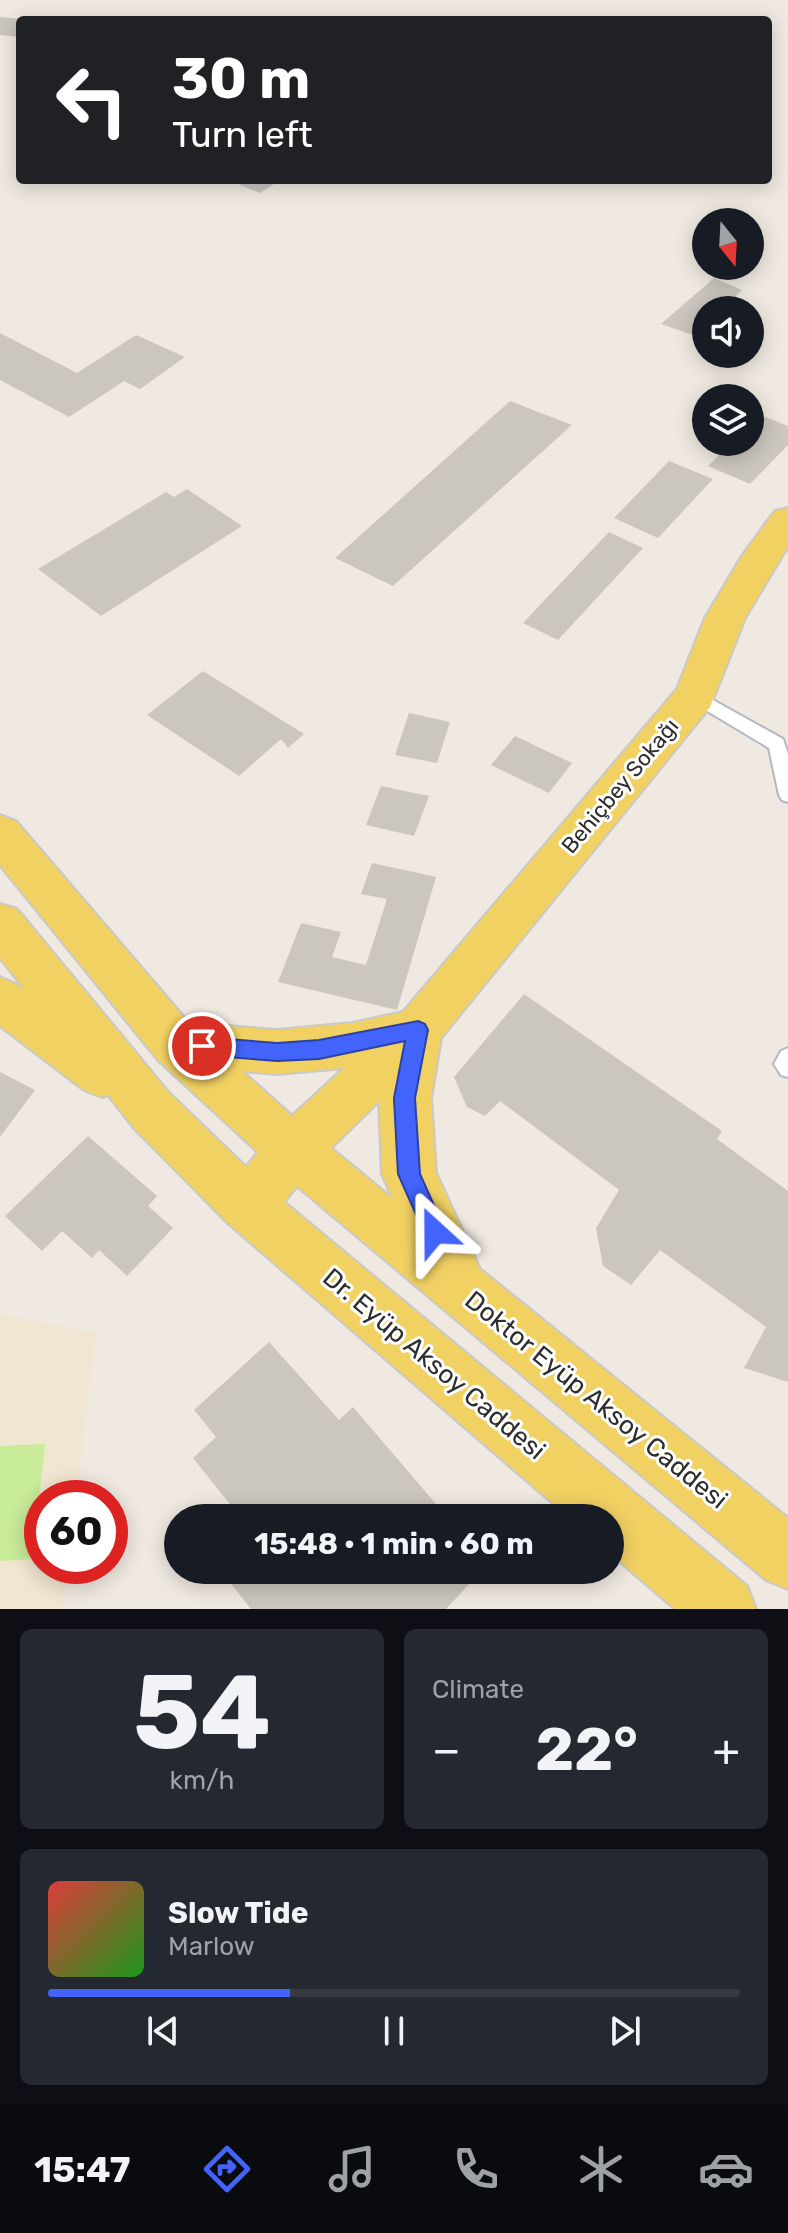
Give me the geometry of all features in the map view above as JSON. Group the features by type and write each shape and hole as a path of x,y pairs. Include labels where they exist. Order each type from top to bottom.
{"main road":[{"name":"Behiçbey Sokağı","path":"248,1206 293,1150 418,1030 695,696 725,618 761,556 788,520"},
{"path":"0,833 176,1044 293,1150"},
{"name":"Dr. Eyüp Aksoy Caddesi","path":"0,923 152,1111 248,1206 724,1609"},
{"name":"Dr. Eyüp Aksoy Caddesi","path":"0,998 152,1111"},
{"path":"176,1044 291,1051 353,1045 418,1030 405,1098 409,1174 461,1289"},
{"name":"Doktor Eyüp Aksoy Caddesi","path":"293,1150 788,1558"}],"lane":[{"path":"695,696 777,744 788,795"},
{"path":"788,1057 784,1064 788,1068"}],"shaded area":[{"path":"0,1314 96,1333 78,1480 24,1480 24,1584 66,1584 63,1609 0,1609"}],"green space":[{"path":"45,1444 41,1480 24,1480 24,1560 0,1561 0,1446"}],"building":[{"path":"0,17 16,19 16,37 0,35"},
{"path":"238,184 274,184 260,193"},
{"path":"712,280 742,290 736,296 693,296"},
{"path":"692,297 692,335 661,324"},
{"path":"0,333 77,373 136,335 185,357 140,389 124,381 69,417 0,380"},
{"path":"510,401 572,425 393,586 335,558"},
{"path":"764,417 788,426 788,445 750,484 708,466 718,456 764,456"},
{"path":"669,461 713,479 658,538 614,518"},
{"path":"187,489 242,526 101,616 38,569 166,492 174,497"},
{"path":"609,532 643,548 558,640 523,623"},
{"path":"203,671 304,734 288,748 281,739 239,776 147,715"},
{"path":"409,713 450,722 437,763 395,755"},
{"path":"515,736 572,763 549,793 491,765"},
{"path":"381,786 429,796 414,836 366,825"},
{"path":"372,863 436,877 397,1010 278,982 301,923 341,932 332,957 366,965 387,899 361,894"},
{"path":"524,994 722,1131 717,1139 788,1191 788,1382 744,1368 766,1327 660,1250 631,1285 603,1266 596,1228 619,1190 500,1101 485,1116 467,1107 454,1077"},
{"path":"0,1072 35,1090 0,1137"},
{"path":"88,1136 157,1196 148,1206 173,1228 127,1276 99,1250 92,1258 62,1231 42,1251 5,1216"},
{"path":"269,1342 339,1420 353,1407 436,1504 230,1504 193,1458 216,1437 194,1410"},
{"path":"231,1584 469,1584 446,1609 251,1609"}],"route":[{"path":"202,1046 277,1052 319,1050 418,1030 405,1098 409,1174 435,1232"}]}
